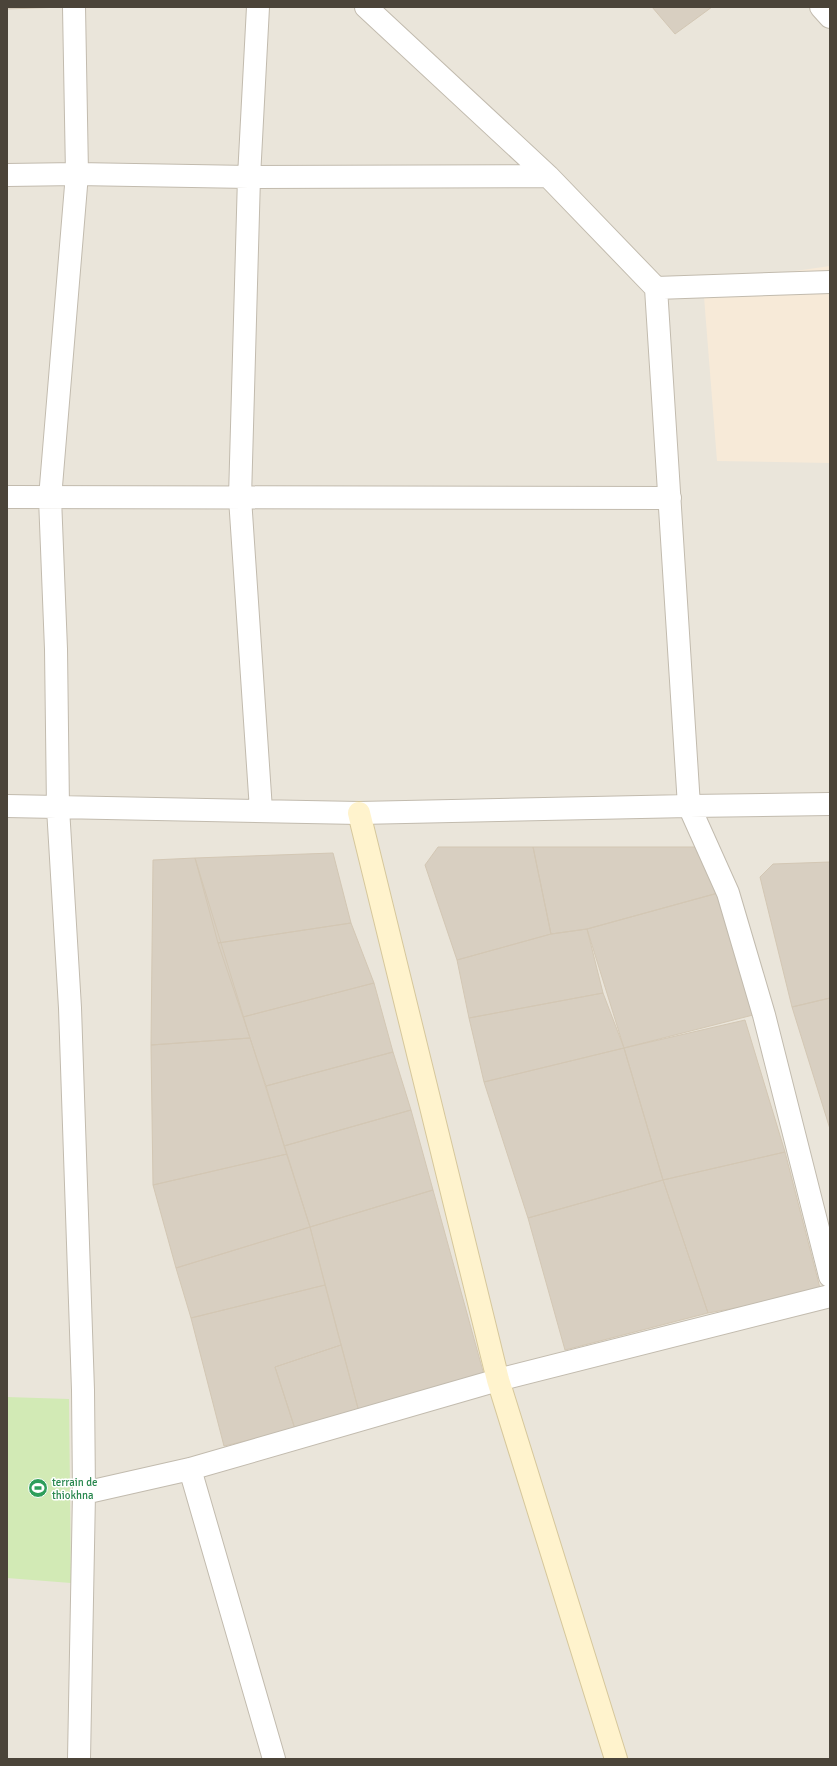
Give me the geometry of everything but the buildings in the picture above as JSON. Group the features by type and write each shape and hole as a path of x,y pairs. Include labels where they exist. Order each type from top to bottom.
{"street":[{"path":"74,7 77,174 50,498 56,649 58,808 70,1008 83,1390 84,1493 79,1759"},
{"path":"258,7 249,177 240,498 261,810"},
{"path":"366,7 548,176 656,288 688,806 730,901 764,1015 830,1276"},
{"path":"821,7 830,17"},
{"path":"7,175 77,174 249,177 548,176"},
{"path":"656,288 830,282"},
{"path":"7,497 670,498"},
{"path":"7,806 261,810 358,814 830,804"},
{"path":"358,814 498,1380 616,1759"},
{"path":"84,1493 190,1469 498,1380 830,1296"},
{"path":"190,1469 274,1759"}],"shaded area":[{"path":"7,7 830,7 830,1759 7,1759"},
{"path":"830,266 830,463 717,461 703,284"}],"green space":[{"name":"terrain de thiokhna","path":"7,1397 69,1399 71,1583 7,1578"}],"place":[{"name":"terrain de thiokhna","path":"38,1488"}]}
